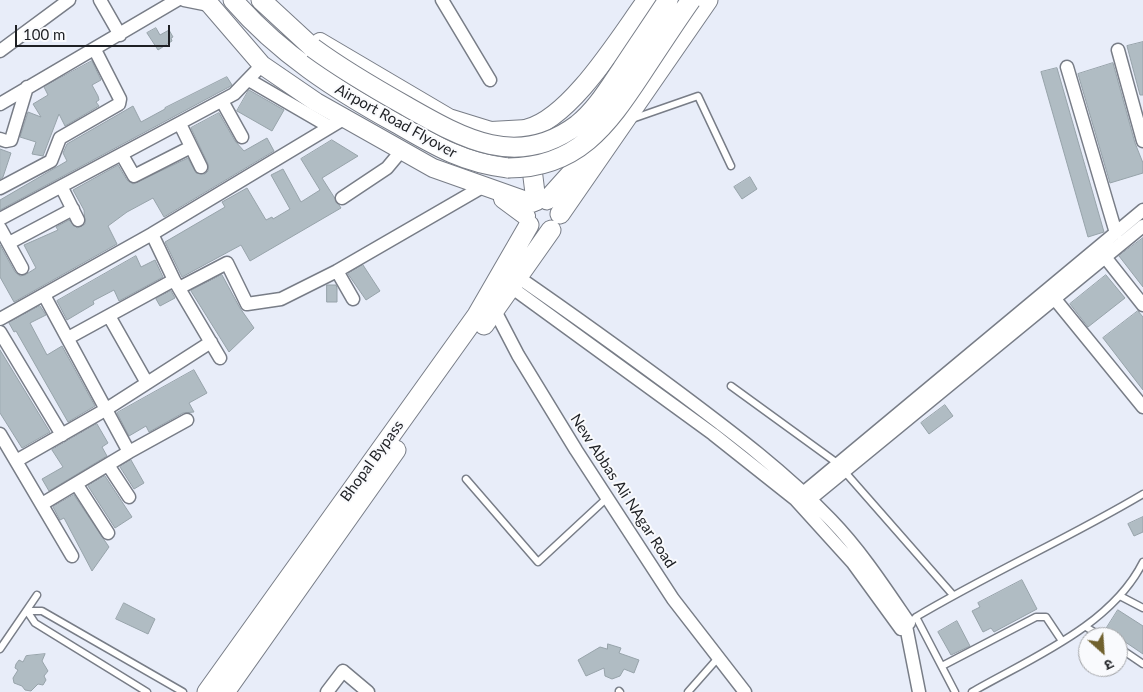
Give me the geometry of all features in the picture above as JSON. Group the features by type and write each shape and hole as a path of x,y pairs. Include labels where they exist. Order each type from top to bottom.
{"main road":[{"name":"Airport Road Flyover","path":"233,0 279,46 326,82 360,103 461,158 492,166 526,168 545,164 568,155 597,132 625,100 691,0"},
{"name":"Airport Road Flyover","path":"261,0 313,48 384,94 452,132 474,141 510,147 540,145 556,138 578,124 604,95 668,0"},
{"path":"535,207 556,205 555,222 536,231 535,207 532,127 578,93 646,0"},
{"path":"606,147 708,0"},
{"name":"Bhopal Bypass","path":"225,692 491,304 535,207 574,170 606,147"},
{"name":"Bhopal Bypass","path":"207,692 491,304 514,282 606,147"}],"street":[{"path":"0,51 69,0"},
{"path":"100,0 120,35"},
{"path":"0,104 27,87 96,50 177,0"},
{"path":"184,0 207,3 262,64 337,122"},
{"path":"273,0 328,48 435,111 476,128 491,131 532,127"},
{"path":"442,0 490,80"},
{"path":"0,188 51,161 60,138 119,104 120,99 96,50"},
{"path":"1118,50 1143,141"},
{"path":"0,220 234,94 262,64"},
{"path":"1067,67 1116,233"},
{"path":"249,80 337,122 402,150 433,168 535,207"},
{"path":"0,139 11,140 27,87"},
{"path":"222,101 242,137"},
{"path":"0,319 152,234 337,122"},
{"path":"180,124 201,167"},
{"path":"122,155 134,176 191,147"},
{"path":"342,198 387,168 402,150"},
{"path":"68,338 176,284 227,263 247,304 281,299 337,271 484,186"},
{"path":"9,244 76,215 62,188"},
{"path":"841,467 1143,210"},
{"path":"802,499 1143,226"},
{"path":"0,228 22,268"},
{"path":"152,234 176,284 220,358"},
{"path":"1105,257 1143,305"},
{"path":"337,271 353,299"},
{"path":"514,282 588,325 710,416 783,475 802,499 832,521 858,552 908,624 919,692"},
{"path":"44,295 129,452"},
{"path":"1054,298 1143,407"},
{"name":"New Abbas Ali NAgar Road","path":"491,304 528,370 607,498 673,599 742,691"},
{"path":"109,316 147,383"},
{"path":"0,332 62,435"},
{"path":"16,461 105,410 211,342"},
{"path":"42,504 187,420"},
{"path":"0,434 72,556"},
{"path":"108,465 129,497"},
{"path":"77,485 108,533"},
{"path":"327,692 342,671 368,692"}],"lane":[{"path":"623,125 639,116 698,96 731,166"},
{"path":"731,386 841,467 953,595"},
{"path":"466,479 538,562 607,498"},
{"path":"955,692 942,666 908,624 953,595 1053,544 1143,494"},
{"path":"1086,627 1120,596 1137,574 1143,562"},
{"path":"0,649 37,595"},
{"path":"1120,596 1143,608"},
{"path":"27,611 35,624 147,692"},
{"path":"27,611 42,611 183,692"},
{"path":"942,666 1036,617 1046,617 1062,641"},
{"path":"972,692 1078,632"},
{"path":"1128,654 1143,664"},
{"path":"688,692 718,658"}],"building":[{"path":"156,28 160,35 169,30 173,37 171,38 172,41 158,50 147,33"},
{"path":"1143,42 1143,95 1140,95 1127,46"},
{"path":"92,61 101,80 92,85 98,96 99,100 96,102 99,106 65,126 59,114 43,156 32,154 36,142 20,137 28,112 41,117 33,104 48,95 44,87"},
{"path":"1113,63 1135,143 1143,163 1143,173 1110,183 1078,74"},
{"path":"1057,68 1104,232 1088,237 1041,72"},
{"path":"227,77 232,85 229,87 0,210 0,200 67,161 63,153 67,144 133,106 141,122"},
{"path":"249,90 284,110 272,131 237,111"},
{"path":"219,113 235,141 244,151 267,138 274,151 164,217 153,198 127,212 108,226 117,244 14,302 0,277 0,245 15,272 20,276 36,268 24,245 58,230 56,227 69,220 77,228 85,224 84,210 73,190 118,165 127,180 133,184 188,158 196,173 205,174 208,171 208,164 191,128"},
{"path":"332,140 358,156 322,178 341,208 250,261 241,245 182,277 165,242 225,207 222,202 247,188 266,220 272,217 273,219 290,209 271,175 283,169 301,202 320,190 301,159"},
{"path":"0,149 11,153 3,177 0,179"},
{"path":"750,177 757,189 742,199 734,187"},
{"path":"1143,238 1143,287 1119,256"},
{"path":"136,256 141,267 155,260 163,277 119,301 114,290 93,301 94,304 67,320 57,301"},
{"path":"363,265 380,291 366,300 348,274"},
{"path":"222,275 240,308 254,328 229,352 191,291"},
{"path":"1106,275 1125,298 1088,327 1070,304"},
{"path":"327,285 336,285 337,302 327,302"},
{"path":"171,291 175,298 160,306 156,299"},
{"path":"40,306 46,315 30,323 47,355 62,346 95,406 68,422 16,331 14,332 9,323"},
{"path":"1138,311 1143,317 1143,390 1103,338"},
{"path":"0,350 50,432 22,448 0,413"},
{"path":"194,370 207,393 189,403 194,412 183,413 149,432 146,426 129,436 117,413"},
{"path":"945,405 953,416 929,434 921,423"},
{"path":"97,424 108,443 102,447 107,456 49,491 42,479 63,467 52,450"},
{"path":"131,460 144,483 134,489 120,467"},
{"path":"105,476 132,517 115,528 88,486"},
{"path":"74,495 109,547 92,571 64,518 60,520 53,507"},
{"path":"1143,517 1143,532 1134,536 1128,524"},
{"path":"1022,580 1037,609 994,632 991,628 983,632 972,611 980,607 978,603"},
{"path":"124,603 155,619 148,634 116,619"},
{"path":"1118,610 1143,626 1143,654 1128,644 1128,627 1107,627"},
{"path":"957,621 970,646 951,655 938,632"},
{"path":"608,644 621,648 619,653 639,660 634,673 624,669 620,676 612,679 605,676 604,668 586,676 578,660 600,647 607,649"},
{"path":"45,654 42,661 48,671 44,676 46,680 43,685 38,684 31,691 25,690 22,686 14,683 13,678 18,670 15,668 19,660 23,662 26,656"}]}
